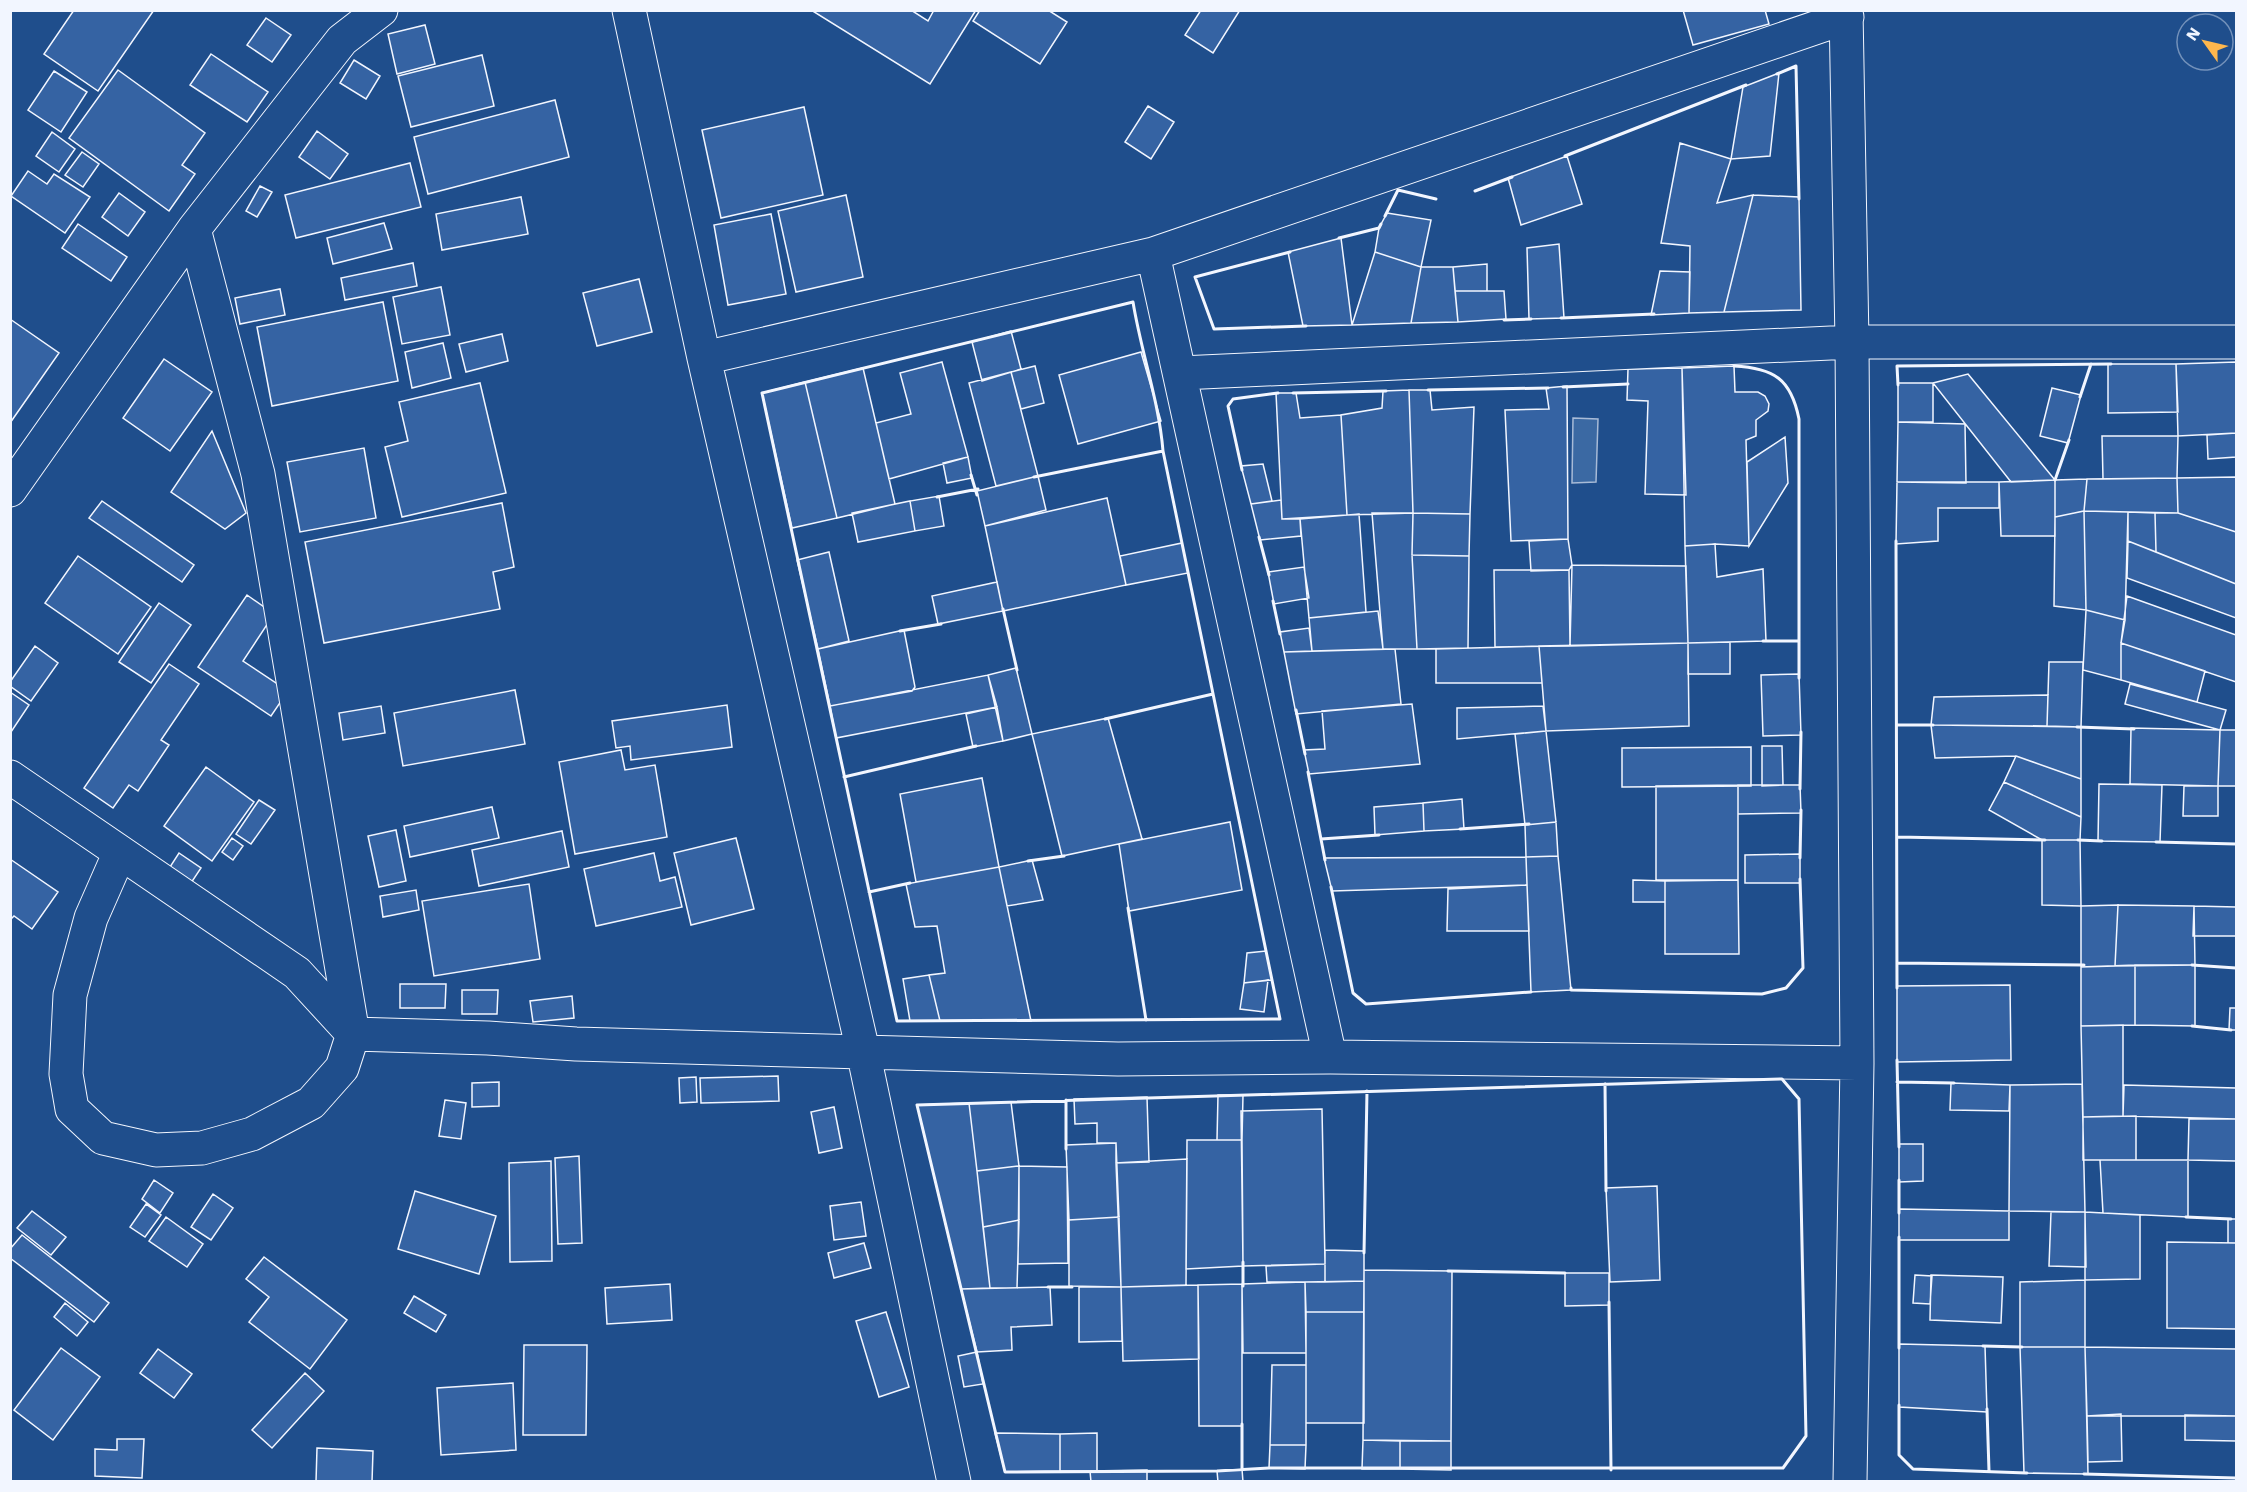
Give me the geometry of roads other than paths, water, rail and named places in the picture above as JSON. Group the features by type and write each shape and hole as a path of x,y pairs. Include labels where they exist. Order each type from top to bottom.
{"street":[{"path":"10,490 194,229 342,40 381,10"},
{"path":"629,10 704,358 862,1051 954,1482"},
{"path":"704,358 1153,254 1847,14 1852,342 1857,1063 1850,1482"},
{"path":"120,852 91,918 70,995 66,1074 72,1109 103,1138 156,1150 202,1148 252,1134 311,1103 342,1068 353,1034 258,474 194,229"},
{"path":"1153,254 1330,1057"},
{"path":"1181,373 1852,342 2236,342"},
{"path":"10,777 297,973 353,1034 1118,1059 1330,1057 1857,1063"}],"water":[{"path":"1573,418 1598,419 1596,482 1572,483"}]}
